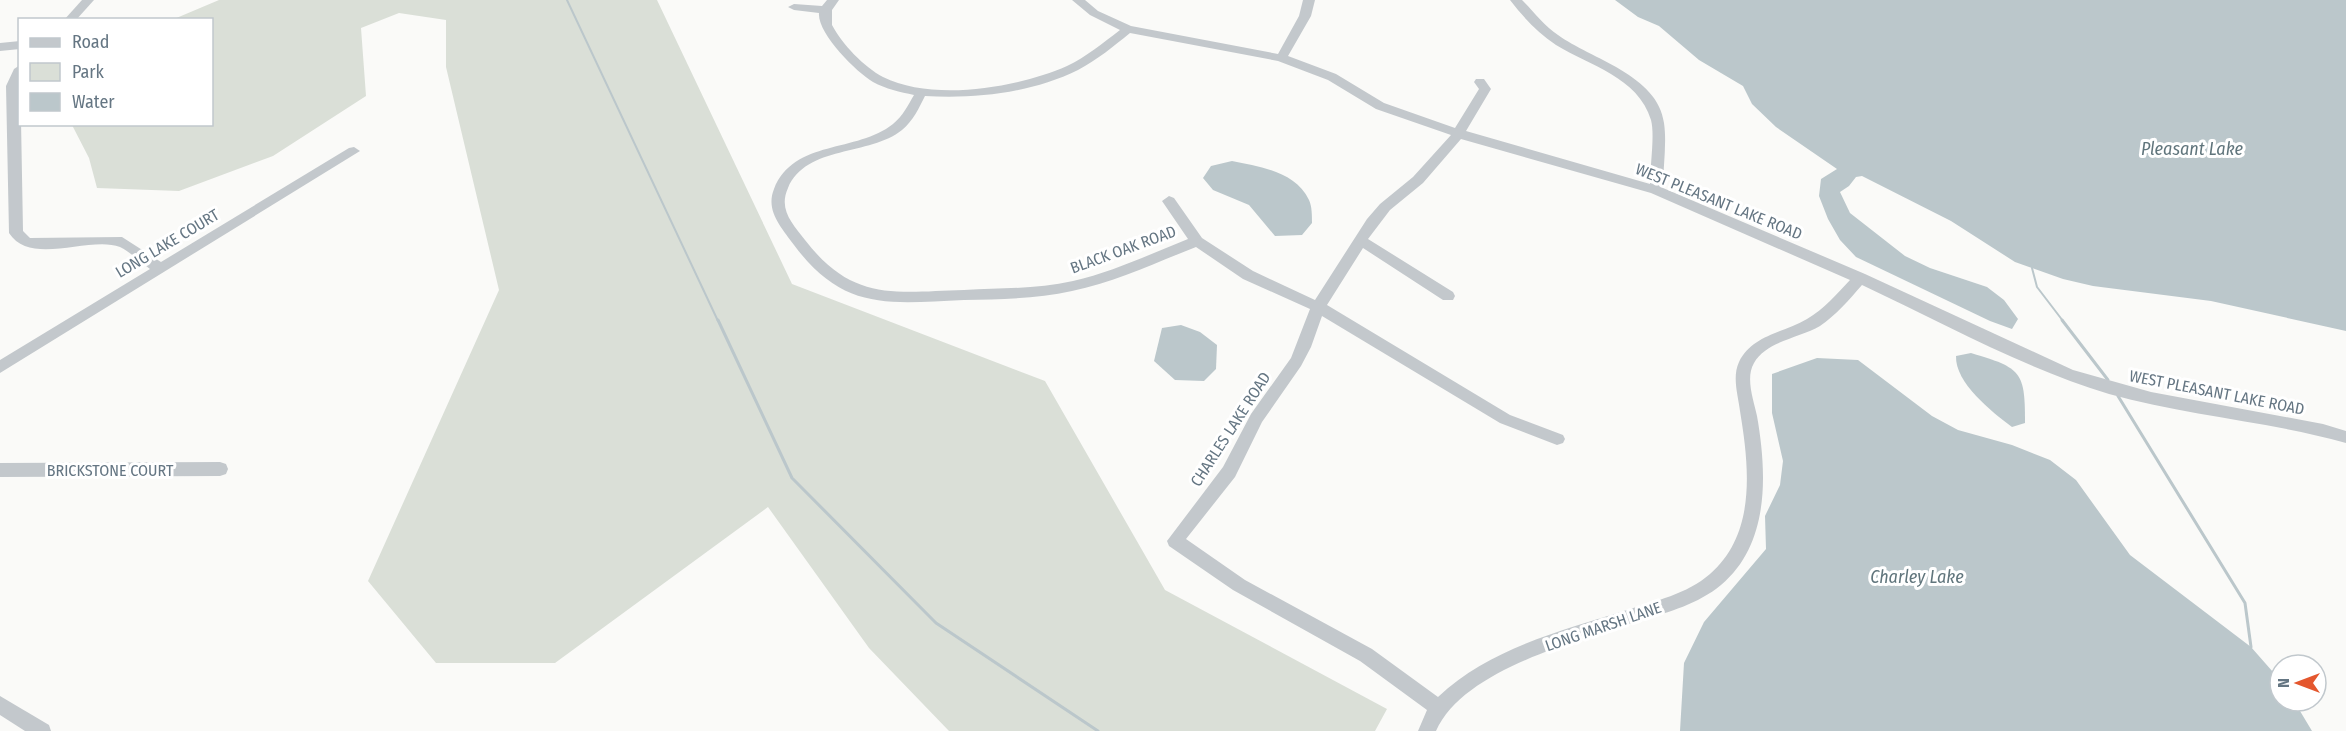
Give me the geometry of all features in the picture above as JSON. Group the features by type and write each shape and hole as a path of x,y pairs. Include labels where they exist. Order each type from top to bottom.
{"street":[{"path":"71,18 88,0"},
{"name":"WEST PLEASANT LAKE ROAD","path":"1078,0 1094,13 1128,29 1281,58 1325,74 1397,113 1459,134 1656,190 1860,278 2084,381 2164,401 2294,422 2346,437"},
{"path":"1281,58 1309,8 1309,0"},
{"path":"1516,0 1536,23 1559,42 1625,75 1643,92 1655,111 1658,122 1656,190"},
{"path":"794,7 829,5 824,20 826,28 866,71 894,87 921,93 964,93 1039,80 1087,60 1128,29"},
{"path":"0,47 18,45"},
{"path":"18,73 12,86 16,233 26,242 35,243 122,242 160,269"},
{"name":"CHARLES LAKE ROAD","path":"1439,708 1366,655 1239,585 1175,541 1228,472 1256,418 1296,362 1318,308 1372,222 1385,207 1425,173 1459,134 1485,89 1480,82"},
{"name":"BLACK OAK ROAD","path":"921,93 896,129 877,139 811,159 791,174 780,190 777,210 783,221 820,268 843,285 873,294 905,298 1043,292 1089,282 1197,241 1248,275 1318,308 1505,419 1557,438"},
{"name":"LONG LAKE COURT","path":"0,367 354,151"},
{"path":"1169,201 1197,241"},
{"path":"1362,241 1448,296"},
{"name":"LONG MARSH LANE","path":"1439,708 1481,673 1507,659 1671,603 1689,596 1717,578 1734,558 1749,533 1753,510 1756,465 1744,389 1743,372 1746,361 1766,342 1804,328 1816,321 1836,305 1860,278"},
{"name":"BRICKSTONE COURT","path":"0,470 220,469"},
{"path":"0,705 42,731"},
{"path":"1427,731 1439,708"}],"green space":[{"path":"219,0 657,0 792,284 1045,381 1165,590 1387,709 1375,731 949,731 869,648 768,507 555,663 436,663 368,581 499,290 446,67 446,20 399,13 361,28 366,96 273,156 179,191 97,188 89,158 73,126 213,126 213,18 176,18"}],"water":[{"name":"Pleasant Lake","path":"1615,0 2346,0 2346,331 2211,301 2093,286 2063,279 2015,262 1951,221 1862,176 1856,177 1840,192 1850,213 1905,256 1930,268 1987,287 2004,300 2018,319 2012,329 1990,321 1856,257 1840,240 1819,196 1821,179 1837,169 1776,127 1752,104 1743,86 1699,60 1659,26 1638,17"},
{"path":"1232,161 1286,176 1303,190 1310,202 1312,223 1302,235 1275,236 1249,205 1213,190 1203,178 1211,166"},
{"path":"1181,325 1200,332 1217,345 1216,369 1204,381 1175,380 1154,361 1162,328"},
{"path":"1971,353 2001,363 2017,374 2024,393 2025,423 2012,427 1985,405 1968,386 1957,366 1956,356"},
{"name":"Charley Lake","path":"1817,358 1858,360 1932,416 1958,430 2012,445 2050,460 2076,480 2130,555 2251,647 2268,666 2268,713 2301,713 2312,731 1680,731 1684,663 1704,622 1766,549 1765,516 1780,485 1783,461 1772,413 1772,374"}],"waterway":[{"path":"567,0 718,321"},
{"path":"2032,268 2037,287 2063,321"},
{"path":"718,320 792,478 936,623 1098,731"},
{"path":"2062,320 2108,380"},
{"path":"2118,396 2245,603 2251,647"}]}
